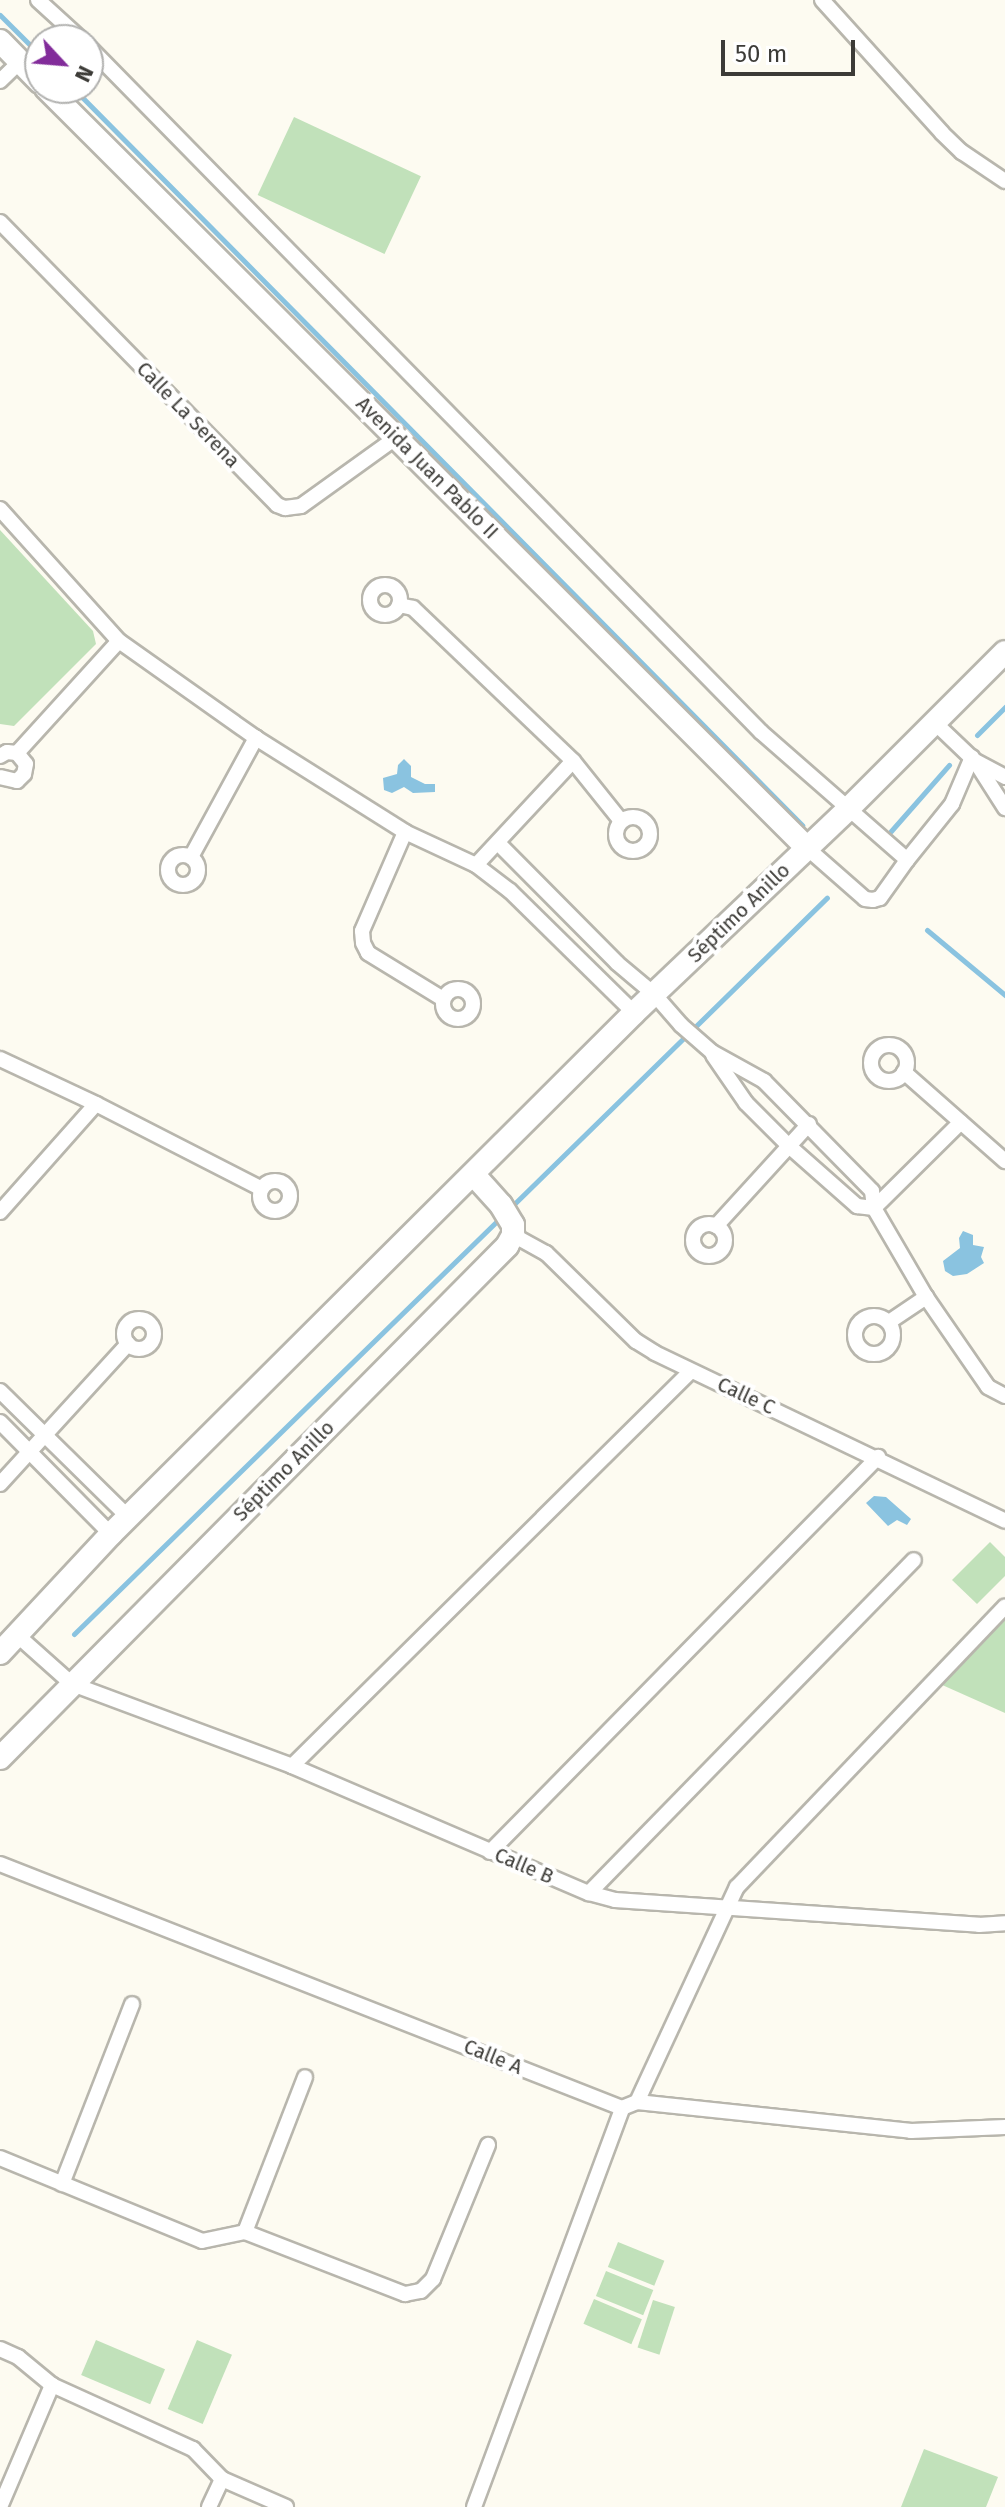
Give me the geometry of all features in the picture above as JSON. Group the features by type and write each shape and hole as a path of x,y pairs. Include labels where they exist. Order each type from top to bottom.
{"main road":[{"path":"0,41 24,66"},
{"name":"Avenida Juan Pablo II","path":"62,104 807,848"},
{"name":"Séptimo Anillo","path":"0,1653 111,1534 634,1013 847,810 1005,652"},
{"path":"474,1175 501,1205 513,1230"},
{"name":"Séptimo Anillo","path":"0,1758 488,1266 513,1230"}],"street":[{"path":"38,0 64,24"},
{"path":"822,0 942,133 962,152 1005,181"},
{"path":"0,81 20,62"},
{"path":"104,62 761,732 907,860"},
{"name":"Calle La Serena","path":"0,222 277,505 301,506 397,437"},
{"path":"0,509 119,641 256,738 405,832 476,865 518,898 634,1013"},
{"path":"399,605 413,608 573,761 621,821"},
{"path":"17,753 119,641"},
{"path":"934,722 974,759 1005,777"},
{"path":"191,857 256,738"},
{"path":"0,756 7,752 17,753 24,760 24,774 12,782 0,777"},
{"path":"807,848 865,899 880,898 952,804 974,759"},
{"path":"974,759 1005,808"},
{"path":"476,865 573,761"},
{"path":"405,832 362,931 363,943 368,953 443,999"},
{"path":"498,843 707,1049 746,1103 789,1146 857,1206 874,1208"},
{"path":"707,1049 761,1079 809,1124 872,1191 874,1208 926,1297 988,1387 1005,1396"},
{"path":"0,1059 262,1189"},
{"path":"904,1072 1005,1161"},
{"path":"0,1212 96,1104"},
{"path":"874,1208 961,1122"},
{"path":"716,1226 809,1124"},
{"name":"Calle C","path":"513,1230 546,1253 636,1341 690,1372 878,1457 1005,1521"},
{"path":"889,1322 926,1297"},
{"path":"0,1484 128,1344"},
{"path":"292,1766 690,1372"},
{"path":"0,1391 128,1517"},
{"path":"0,1422 111,1534"},
{"path":"490,1852 878,1457"},
{"path":"589,1893 914,1560"},
{"path":"637,2102 727,1905 750,1872 1005,1607"},
{"path":"17,1635 72,1684"},
{"name":"Calle B","path":"72,1684 292,1766 490,1852 589,1893 615,1900 727,1905 979,1925 1005,1923"},
{"name":"Calle A","path":"2,1862 622,2108"},
{"path":"62,2184 132,2004"},
{"path":"245,2232 305,2077"},
{"path":"474,2507 622,2108 637,2102 911,2131 1005,2127"},
{"path":"0,2158 202,2241 245,2232 405,2294 414,2293 433,2279 488,2145"},
{"path":"0,2349 18,2357 52,2385 193,2449 222,2479 286,2507"},
{"path":"0,2507 52,2385"},
{"path":"209,2507 222,2479"}],"green space":[{"path":"294,117 421,176 385,254 258,195"},
{"path":"0,530 93,631 96,644 14,726 0,724"},
{"path":"990,1542 1005,1557 1005,1576 977,1604 952,1580"},
{"path":"1005,1619 1005,1713 940,1684"},
{"path":"618,2242 664,2261 654,2286 608,2267"},
{"path":"606,2271 653,2290 643,2315 596,2296"},
{"path":"594,2299 642,2319 631,2344 583,2324"},
{"path":"653,2300 675,2307 659,2355 638,2348"},
{"path":"96,2340 165,2369 150,2404 81,2375"},
{"path":"197,2340 232,2355 203,2424 168,2409"},
{"path":"924,2449 998,2477 986,2507 901,2507"}],"water":[{"path":"404,759 411,766 411,777 425,784 435,784 435,792 413,793 404,787 392,793 384,790 383,778 397,774 398,765"},
{"path":"963,1231 973,1235 973,1245 984,1247 981,1257 984,1263 967,1274 953,1276 945,1271 943,1261 960,1248 959,1238"},
{"path":"874,1496 886,1497 911,1519 907,1525 897,1520 888,1526 866,1503"}],"waterway":[{"path":"0,15 24,39"},
{"path":"89,104 802,825"},
{"path":"977,735 1005,707"},
{"path":"891,831 949,765"},
{"path":"509,1209 827,898"},
{"path":"927,930 1005,995"},
{"path":"74,1634 502,1216"}]}
